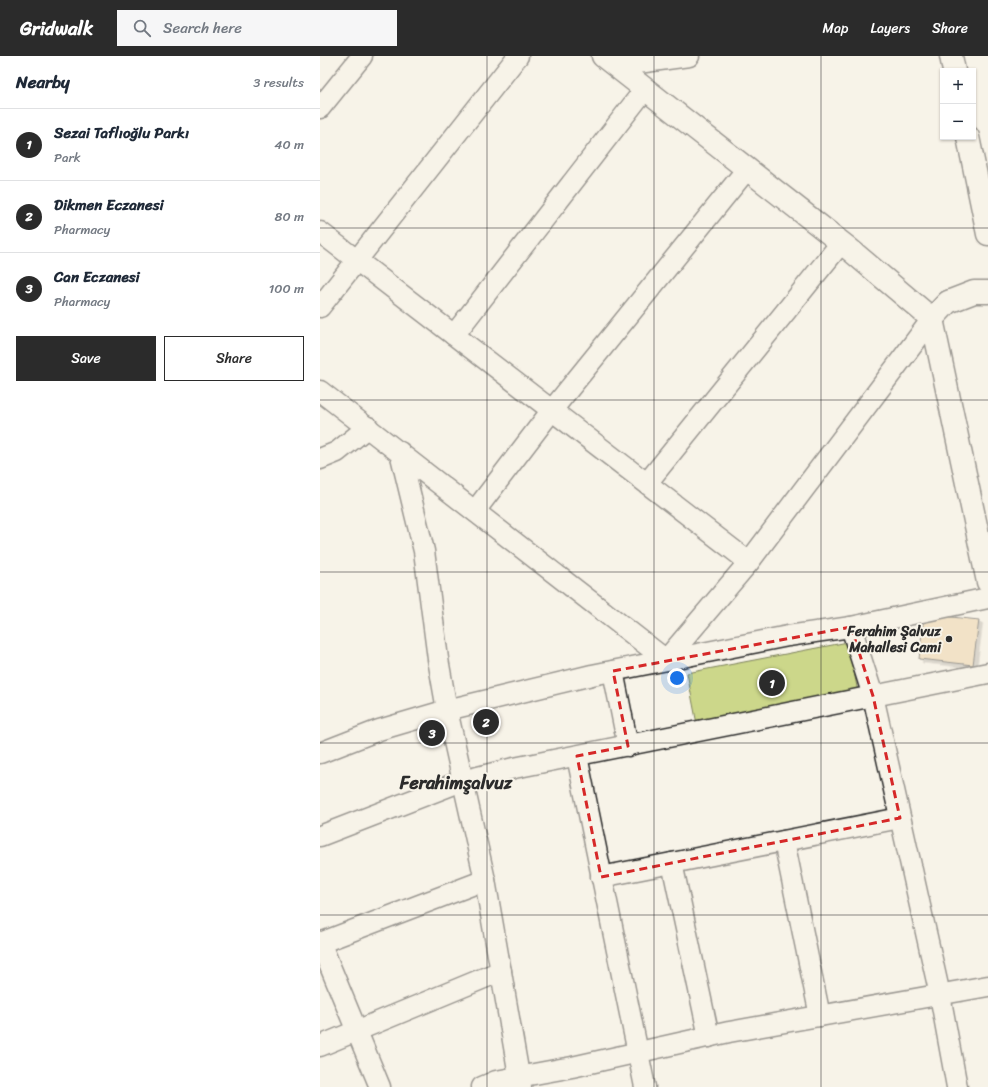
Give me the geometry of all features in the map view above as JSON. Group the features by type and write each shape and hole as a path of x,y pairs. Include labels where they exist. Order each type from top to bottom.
{"street":[{"path":"320,108 362,56"},
{"path":"320,306 518,56"},
{"path":"610,61 689,56"},
{"path":"610,61 841,243 932,319 988,582"},
{"path":"454,335 646,89"},
{"path":"969,140 988,234"},
{"path":"475,511 552,410 747,169"},
{"path":"320,232 749,562"},
{"path":"647,483 841,243"},
{"path":"666,660 749,562 932,319 948,302 974,292 988,292"},
{"path":"320,390 666,660"},
{"path":"320,459 336,452 368,427"},
{"path":"400,452 424,551 438,659 447,710 485,880 520,1082"},
{"path":"320,753 379,730 447,710 613,671 788,636 851,627 988,598"},
{"path":"851,627 873,696 940,995 957,1087"},
{"path":"613,671 628,746"},
{"path":"320,836 462,781 576,756 988,673"},
{"path":"576,756 645,1087"},
{"path":"601,877 900,818"},
{"path":"784,840 820,1016"},
{"path":"672,863 709,1037"},
{"path":"380,1087 320,942 485,880"},
{"path":"320,1046 500,970"},
{"path":"482,1087 496,1082 520,1082 709,1037 988,986"}],"highlighted area":[{"path":"851,627 873,696 900,818 601,877 577,756 628,746 613,671"}],"green space":[{"path":"848,642 858,692 697,724 687,673"}],"building":[{"name":"Ferahim Şalvuz Mahallesi Cami","path":"924,614 979,620 973,665 919,659"}],"place":[{"name":"Ferahim Şalvuz Mahallesi Cami","path":"949,639"},
{"name":"Sezai Taflıoğlu Parkı","path":"772,683"},
{"name":"Dikmen Eczanesi","path":"486,722"},
{"name":"Can Eczanesi","path":"432,733"}],"district":[{"name":"Ferahimşalvuz","path":"456,783"}]}
